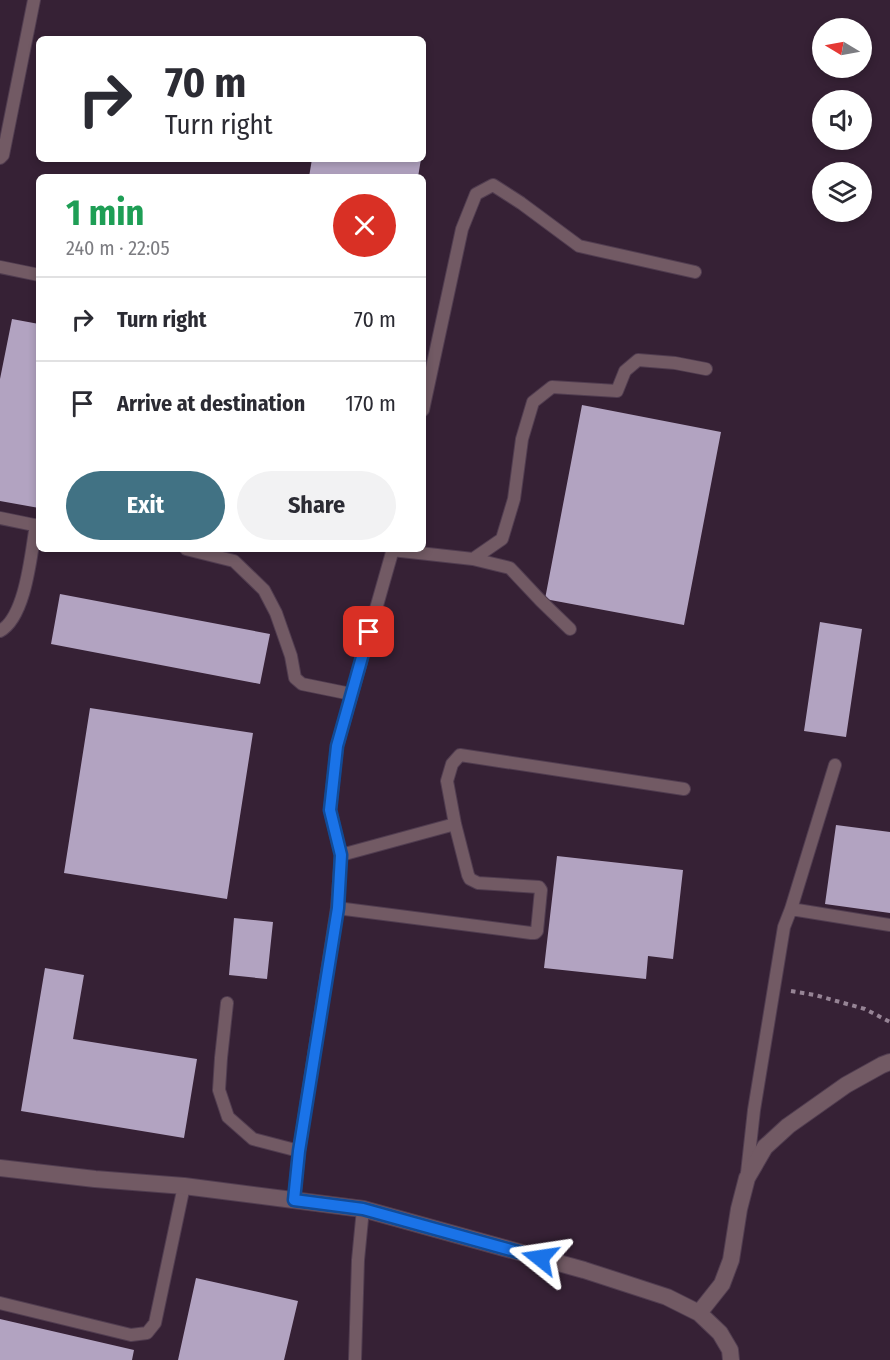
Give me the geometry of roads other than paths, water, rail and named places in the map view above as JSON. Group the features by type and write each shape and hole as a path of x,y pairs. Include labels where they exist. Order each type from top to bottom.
{"street":[{"path":"699,1313 722,1284 731,1260 739,1209 747,1178 765,1147 788,1126 846,1085 890,1062"},
{"path":"0,1168 184,1186 363,1209 594,1273 667,1297 699,1313 720,1333 730,1350 731,1360"}],"lane":[{"path":"0,158 3,154 34,0"},
{"path":"426,396 462,229 476,194 493,184 579,246 695,272"},
{"path":"0,267 36,274"},
{"path":"472,559 502,539 514,499 522,439 533,402 552,387 617,391 625,371 638,360 675,363 706,369"},
{"path":"0,518 36,525"},
{"path":"0,631 7,627 22,600 36,534"},
{"path":"198,552 234,561 264,590 276,613 291,656 295,678 302,684 351,694"},
{"path":"294,1200 299,1151 338,908 341,855 330,810 337,746 392,552"},
{"path":"411,552 472,559 510,568 570,629"},
{"path":"338,908 531,933 537,931 541,890 539,887 478,883 470,879 455,824 447,781 452,764 460,755 684,789"},
{"path":"747,1178 754,1110 784,927 836,765"},
{"path":"341,855 455,824"},
{"path":"791,909 890,925"},
{"path":"227,1003 219,1090 228,1117 253,1139 299,1151"},
{"path":"0,1303 131,1335 147,1333 155,1323 184,1186"},
{"path":"355,1360 358,1260 363,1209"}]}
